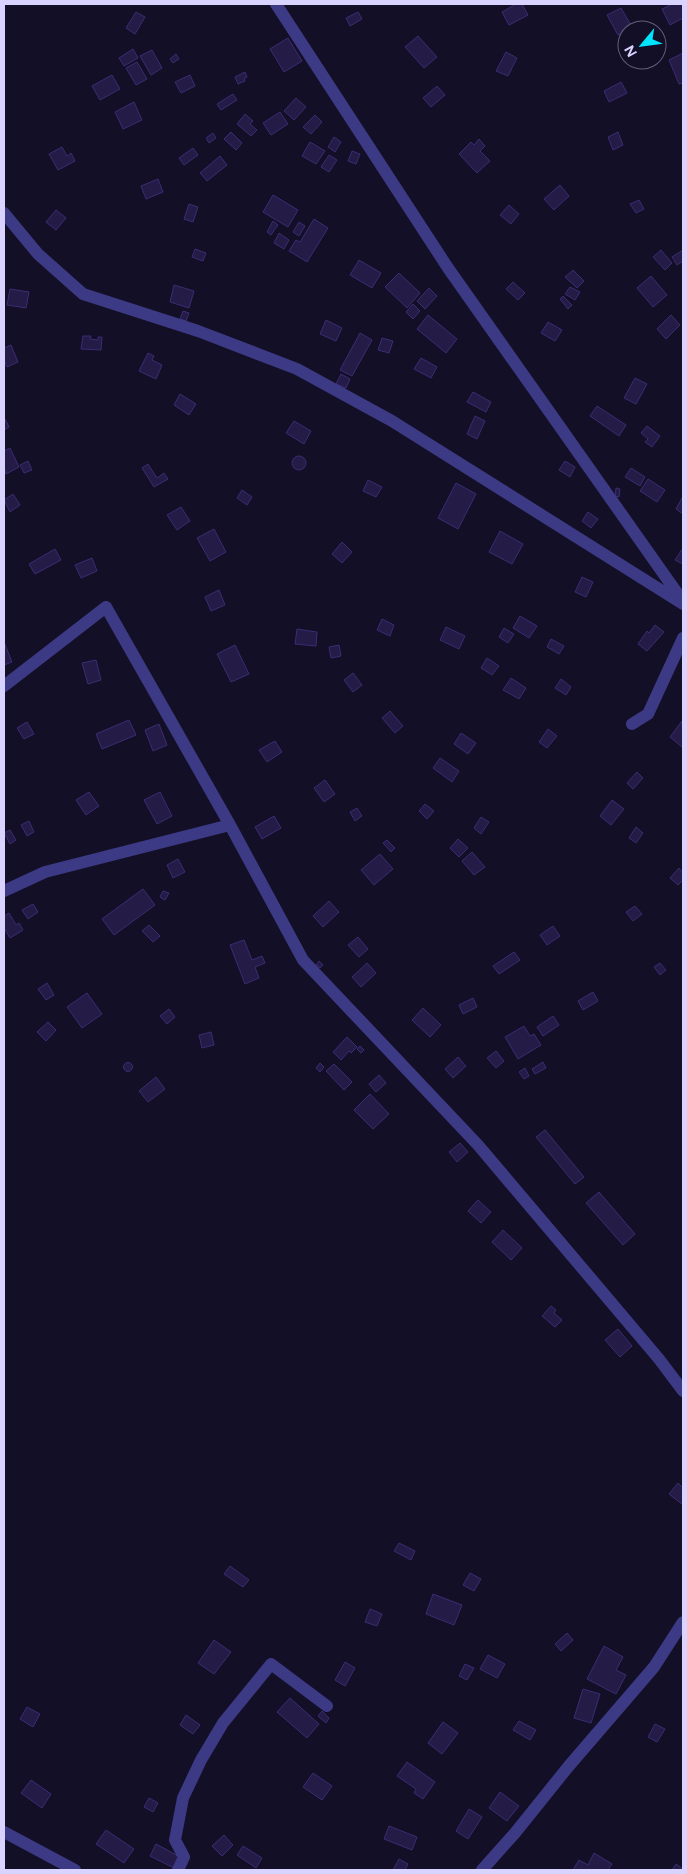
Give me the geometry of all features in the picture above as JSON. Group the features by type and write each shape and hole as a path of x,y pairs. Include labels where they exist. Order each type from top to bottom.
{"street":[{"path":"276,4 448,268 683,603"},
{"path":"4,213 38,254 83,294 198,331 297,369 392,421 683,603"},
{"path":"4,686 106,606 230,825 303,960 478,1145 653,1351 683,1391"},
{"path":"632,724 648,714 683,638"},
{"path":"4,891 45,872 230,825"},
{"path":"482,1870 515,1833 568,1766 654,1667 683,1622"},
{"path":"178,1870 184,1857 175,1840 183,1798 201,1760 223,1723 271,1664 327,1706"},
{"path":"4,1832 75,1870"}],"building":[{"path":"516,4 522,4 528,15 509,25 502,12"},
{"path":"672,4 683,4 683,18 670,25 662,9"},
{"path":"621,8 628,20 617,20 617,33 607,15"},
{"path":"136,12 145,17 135,34 126,28"},
{"path":"358,12 362,19 350,26 346,18"},
{"path":"418,36 437,57 424,68 405,47"},
{"path":"288,38 302,61 284,72 270,49"},
{"path":"133,49 138,58 124,66 119,58"},
{"path":"152,50 162,68 151,75 140,56"},
{"path":"506,52 517,58 508,76 496,71"},
{"path":"683,53 683,83 679,84 669,60"},
{"path":"176,54 179,59 173,63 170,59"},
{"path":"137,62 147,79 136,85 126,68"},
{"path":"245,72 247,77 244,79 245,81 238,84 235,77"},
{"path":"112,75 120,89 100,100 92,86"},
{"path":"190,75 195,86 181,93 175,82"},
{"path":"621,82 627,93 609,102 604,91"},
{"path":"437,86 445,95 431,107 423,98"},
{"path":"233,94 237,100 221,110 217,104"},
{"path":"296,98 306,107 294,120 284,111"},
{"path":"134,102 142,120 123,129 115,112"},
{"path":"280,112 288,124 271,135 263,123"},
{"path":"245,114 253,121 250,124 257,130 251,136 237,124"},
{"path":"315,115 322,122 311,134 303,127"},
{"path":"231,132 242,143 236,150 224,139"},
{"path":"618,132 623,145 613,150 608,137"},
{"path":"213,133 216,138 209,143 206,138"},
{"path":"334,137 341,142 335,152 328,147"},
{"path":"479,139 485,146 480,151 490,161 477,173 459,154 471,142 474,145"},
{"path":"310,142 325,151 316,164 302,156"},
{"path":"62,147 67,156 71,153 75,161 58,170 49,154"},
{"path":"193,148 198,155 184,165 179,158"},
{"path":"352,151 360,154 356,164 348,161"},
{"path":"329,155 337,160 329,172 321,167"},
{"path":"220,156 227,165 207,181 200,173"},
{"path":"158,179 163,192 146,199 141,186"},
{"path":"560,185 569,196 554,210 544,199"},
{"path":"273,195 298,210 288,227 263,212"},
{"path":"639,200 644,209 636,213 630,204"},
{"path":"189,204 198,207 193,222 184,219"},
{"path":"509,205 519,214 511,224 500,215"},
{"path":"56,210 66,218 56,230 46,222"},
{"path":"314,219 328,228 307,262 289,251 296,240 300,242"},
{"path":"273,221 278,225 271,235 267,232"},
{"path":"299,222 305,226 299,236 293,232"},
{"path":"279,233 289,240 284,249 274,243"},
{"path":"195,249 206,253 203,261 192,257"},
{"path":"661,250 672,263 665,270 653,257"},
{"path":"683,250 683,261 677,265 672,257"},
{"path":"359,260 381,273 372,288 350,275"},
{"path":"573,270 584,281 577,288 565,277"},
{"path":"399,273 420,293 407,308 385,287"},
{"path":"651,276 667,295 653,307 637,288"},
{"path":"513,282 525,293 518,300 506,289"},
{"path":"174,285 194,291 189,308 170,302"},
{"path":"570,287 580,292 575,300 565,294"},
{"path":"429,288 437,296 425,309 417,301"},
{"path":"10,289 29,292 26,308 7,305"},
{"path":"563,296 572,305 568,309 560,299"},
{"path":"413,304 420,311 413,319 406,312"},
{"path":"183,311 189,313 186,321 180,319"},
{"path":"428,315 457,339 446,353 417,329"},
{"path":"671,315 680,325 666,339 657,329"},
{"path":"326,320 342,328 336,341 320,334"},
{"path":"548,322 562,330 555,341 541,333"},
{"path":"360,333 372,340 352,376 340,370"},
{"path":"83,336 91,336 90,339 98,340 98,337 102,337 101,350 81,349"},
{"path":"382,338 393,341 389,353 378,350"},
{"path":"11,345 18,362 7,367 4,360 4,348"},
{"path":"148,353 154,356 152,360 162,365 156,379 139,371"},
{"path":"421,358 437,367 431,378 414,369"},
{"path":"341,374 350,379 346,388 336,384"},
{"path":"635,378 647,384 636,404 624,398"},
{"path":"473,392 491,402 486,412 467,402"},
{"path":"180,394 196,404 189,415 174,405"},
{"path":"597,406 626,425 619,436 590,416"},
{"path":"475,416 485,421 477,439 467,434"},
{"path":"4,420 9,427 4,430"},
{"path":"294,421 311,431 304,444 286,433"},
{"path":"647,426 660,436 652,447 645,442 648,439 641,433"},
{"path":"10,448 19,467 6,474 4,451"},
{"path":"296,456 302,456 306,463 302,470 296,470 292,466 292,460"},
{"path":"28,461 32,470 24,473 20,465"},
{"path":"565,461 575,467 570,477 559,470"},
{"path":"148,464 157,478 164,473 168,479 154,487 142,468"},
{"path":"631,468 645,477 640,486 625,477"},
{"path":"648,479 665,490 657,502 640,491"},
{"path":"368,480 382,487 376,497 363,491"},
{"path":"456,483 476,494 458,529 438,518"},
{"path":"616,488 620,489 619,497 615,496"},
{"path":"242,490 252,497 247,505 237,498"},
{"path":"13,494 20,505 10,512 4,500"},
{"path":"683,499 683,514 676,509"},
{"path":"181,507 190,521 177,530 167,515"},
{"path":"588,512 598,519 591,528 582,521"},
{"path":"214,529 226,552 210,561 197,538"},
{"path":"500,531 523,544 512,564 489,552"},
{"path":"342,542 352,552 342,563 332,554"},
{"path":"683,548 683,564 675,560"},
{"path":"55,549 61,560 35,574 29,564"},
{"path":"92,558 97,571 81,578 75,565"},
{"path":"582,577 593,582 586,597 575,592"},
{"path":"219,590 225,605 211,611 205,597"},
{"path":"520,616 537,626 529,638 513,628"},
{"path":"382,619 394,625 390,636 377,630"},
{"path":"655,625 664,632 647,651 638,644 647,631 649,633"},
{"path":"446,627 465,636 459,649 440,640"},
{"path":"504,628 514,634 508,643 499,637"},
{"path":"297,629 317,632 316,646 295,644"},
{"path":"551,639 564,646 559,654 547,647"},
{"path":"4,642 12,662 4,665"},
{"path":"235,645 249,674 231,682 217,654"},
{"path":"339,645 341,656 331,658 329,647"},
{"path":"487,658 499,666 492,675 481,668"},
{"path":"96,660 101,680 88,684 82,663"},
{"path":"353,673 362,685 353,692 344,680"},
{"path":"511,678 526,688 519,699 503,690"},
{"path":"561,679 571,687 566,695 555,688"},
{"path":"390,711 403,726 395,733 382,718"},
{"path":"129,720 136,735 102,749 96,734"},
{"path":"682,721 683,745 682,747 670,737"},
{"path":"27,722 34,734 24,739 17,728"},
{"path":"159,724 167,745 153,751 145,730"},
{"path":"548,729 557,736 547,748 539,742"},
{"path":"461,733 476,743 468,754 454,744"},
{"path":"275,741 282,752 267,762 259,750"},
{"path":"440,758 459,771 452,782 433,768"},
{"path":"637,772 643,778 633,789 627,783"},
{"path":"325,780 335,794 324,802 314,788"},
{"path":"89,792 99,806 86,815 76,800"},
{"path":"160,792 172,816 157,824 144,800"},
{"path":"612,800 624,809 611,825 600,816"},
{"path":"425,804 434,811 427,819 419,811"},
{"path":"357,808 362,816 355,821 350,812"},
{"path":"274,816 281,828 262,839 255,827"},
{"path":"481,817 489,822 481,834 474,828"},
{"path":"29,821 34,832 27,836 21,825"},
{"path":"636,827 643,833 636,843 629,838"},
{"path":"10,830 16,840 10,844 4,833"},
{"path":"458,839 468,848 459,857 450,848"},
{"path":"387,840 395,848 391,852 383,843"},
{"path":"472,852 485,867 474,875 462,861"},
{"path":"380,854 393,869 374,885 361,870"},
{"path":"178,859 185,872 173,878 167,865"},
{"path":"679,868 683,873 683,880 678,885 670,878"},
{"path":"143,889 155,905 114,935 102,919"},
{"path":"163,891 169,893 165,900 160,897"},
{"path":"329,901 339,912 323,927 313,916"},
{"path":"33,904 38,912 28,919 22,910"},
{"path":"635,906 642,914 633,921 626,912"},
{"path":"9,913 16,925 19,923 23,930 10,938 4,928 4,916"},
{"path":"149,925 160,936 153,942 142,931"},
{"path":"553,926 560,936 547,945 540,935"},
{"path":"358,937 368,949 359,957 348,945"},
{"path":"244,940 252,960 262,956 265,963 255,967 259,978 245,984 230,945"},
{"path":"514,952 520,960 499,974 493,966"},
{"path":"319,961 323,965 320,968 316,965"},
{"path":"367,963 376,973 361,987 352,977"},
{"path":"660,963 666,970 660,975 654,967"},
{"path":"47,983 54,995 46,1000 38,989"},
{"path":"593,992 598,1001 583,1010 578,1001"},
{"path":"87,993 102,1014 82,1028 67,1007"},
{"path":"473,998 477,1007 463,1014 459,1005"},
{"path":"423,1008 441,1025 430,1037 412,1020"},
{"path":"169,1009 175,1017 167,1024 160,1016"},
{"path":"553,1016 559,1025 543,1036 537,1027"},
{"path":"48,1022 56,1030 46,1041 37,1032"},
{"path":"524,1026 530,1036 534,1034 541,1045 518,1059 505,1037"},
{"path":"211,1032 214,1045 202,1048 199,1035"},
{"path":"347,1037 357,1047 351,1053 349,1051 341,1060 333,1052"},
{"path":"360,1046 364,1050 361,1053 357,1049"},
{"path":"496,1051 504,1061 496,1068 487,1058"},
{"path":"458,1057 466,1066 453,1078 445,1069"},
{"path":"128,1062 133,1067 128,1072 123,1067"},
{"path":"543,1062 546,1068 535,1074 532,1069"},
{"path":"320,1063 324,1067 320,1072 316,1068"},
{"path":"334,1064 352,1082 344,1090 326,1071"},
{"path":"525,1068 529,1076 524,1079 519,1072"},
{"path":"379,1075 386,1083 376,1092 369,1084"},
{"path":"156,1077 165,1089 148,1102 139,1091"},
{"path":"370,1094 389,1114 373,1129 354,1110"},
{"path":"545,1130 584,1177 575,1184 536,1137"},
{"path":"460,1143 468,1152 457,1162 449,1152"},
{"path":"599,1192 635,1234 623,1245 586,1203"},
{"path":"478,1200 491,1212 481,1223 468,1211"},
{"path":"503,1230 522,1248 511,1260 492,1242"},
{"path":"551,1306 556,1310 554,1313 562,1320 555,1327 542,1316"},
{"path":"618,1329 632,1346 620,1357 605,1340"},
{"path":"678,1483 683,1488 683,1505 669,1494"},
{"path":"399,1543 415,1551 411,1560 394,1551"},
{"path":"230,1566 249,1580 243,1587 224,1574"},
{"path":"470,1573 481,1579 474,1591 463,1585"},
{"path":"433,1594 462,1605 454,1625 426,1614"},
{"path":"370,1609 382,1614 377,1626 365,1622"},
{"path":"567,1633 573,1640 561,1651 555,1644"},
{"path":"214,1640 231,1652 214,1674 198,1663"},
{"path":"604,1646 623,1657 616,1670 626,1675 616,1694 587,1679"},
{"path":"488,1655 505,1664 497,1678 480,1669"},
{"path":"345,1662 355,1668 345,1686 335,1680"},
{"path":"465,1664 474,1668 467,1680 459,1676"},
{"path":"583,1689 600,1694 591,1723 574,1718"},
{"path":"290,1698 319,1724 307,1738 277,1712"},
{"path":"27,1707 40,1714 33,1727 20,1719"},
{"path":"322,1711 329,1718 326,1723 318,1716"},
{"path":"186,1715 200,1725 193,1734 180,1725"},
{"path":"519,1721 536,1730 530,1740 513,1730"},
{"path":"443,1722 458,1733 442,1754 428,1743"},
{"path":"655,1724 665,1729 657,1742 648,1737"},
{"path":"407,1762 435,1782 423,1799 414,1793 416,1789 397,1776"},
{"path":"313,1773 332,1786 322,1800 303,1787"},
{"path":"31,1780 51,1794 42,1808 21,1793"},
{"path":"500,1792 519,1806 507,1821 489,1808"},
{"path":"149,1798 158,1803 153,1812 144,1807"},
{"path":"469,1809 482,1817 468,1839 456,1831"},
{"path":"389,1826 417,1837 412,1850 384,1839"},
{"path":"106,1830 134,1849 124,1863 96,1844"},
{"path":"224,1835 233,1845 222,1856 212,1846"},
{"path":"156,1844 180,1857 174,1868 150,1856"},
{"path":"243,1846 262,1858 256,1868 237,1855"},
{"path":"594,1853 612,1864 608,1870 573,1870 579,1860 588,1865"},
{"path":"399,1859 408,1864 405,1870 393,1870"},
{"path":"676,1864 683,1869 683,1870 672,1870"}]}
